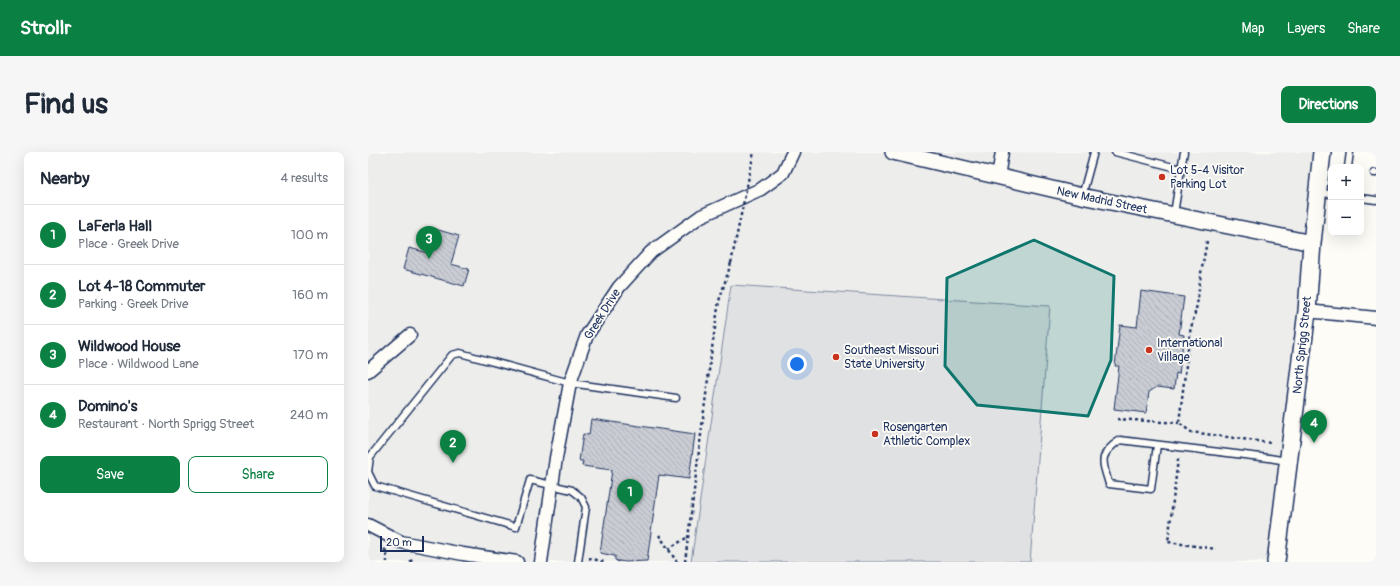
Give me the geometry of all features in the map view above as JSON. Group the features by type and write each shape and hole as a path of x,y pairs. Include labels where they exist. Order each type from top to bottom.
{"main road":[{"name":"North Sprigg Street","path":"1276,562 1307,311 1312,243 1324,193 1322,152"}],"street":[{"name":"Greek Drive","path":"541,562 552,485 570,383 587,335 619,287 651,252 701,216 761,189 783,173 793,152"},
{"name":"New Madrid Street","path":"893,152 1082,196 1312,243"},
{"path":"998,177 1002,152"},
{"path":"1307,311 1376,318"},
{"path":"368,371 410,335"},
{"path":"368,525 401,542 463,554 517,562"}],"lane":[{"path":"1082,196 1094,152"},
{"path":"1115,152 1181,169"},
{"path":"1173,215 1184,152"},
{"path":"1348,164 1350,152"},
{"path":"1364,198 1376,200"},
{"path":"578,562 586,507 581,496 572,490 530,480 516,527 375,486 368,472 370,457 452,355 460,353 570,383 676,398"},
{"path":"1157,445 1151,489 1109,484 1103,458 1108,448 1120,440 1269,458 1288,462"}],"path":[{"path":"685,562 719,301 731,263 754,152"},
{"path":"1179,423 1190,332 1197,305 1207,241"},
{"path":"1117,419 1179,423 1192,432 1271,443"},
{"path":"1178,459 1168,542 1216,549"},
{"path":"659,535 677,562"},
{"path":"668,549 688,537"},
{"path":"386,551 387,562"},
{"path":"588,558 604,562"}],"highlighted area":[{"path":"1034,240 1114,276 1111,360 1088,416 977,405 945,366 947,278"}],"shaded area":[{"name":"Southeast Missouri State University","path":"368,152 1332,152 1330,164 1328,164 1328,182 1277,562 368,562"},
{"name":"Rosengarten Athletic Complex","path":"731,285 1050,306 1030,562 691,562"}],"building":[{"path":"435,229 459,236 451,264 469,269 464,286 403,269 409,248 429,253"},
{"name":"International Village","path":"1141,291 1184,297 1179,334 1184,335 1179,374 1176,373 1174,389 1157,387 1149,392 1146,413 1114,409 1119,366 1115,366 1120,325 1137,327"},
{"path":"591,419 695,434 689,479 659,475 647,561 618,561 615,560 615,556 600,553 612,470 582,466 583,461 579,461 583,434 589,435"}],"place":[{"name":"Lot 5-4 Visitor Parking Lot","path":"1162,177"},
{"name":"Wildwood House","path":"429,259"},
{"name":"International Village","path":"1149,350"},
{"name":"Southeast Missouri State University","path":"836,357"},
{"name":"Rosengarten Athletic Complex","path":"875,434"},
{"name":"Domino's","path":"1314,443"},
{"name":"Lot 4-18 Commuter","path":"453,463"},
{"name":"LaFerla Hall","path":"630,512"}]}
